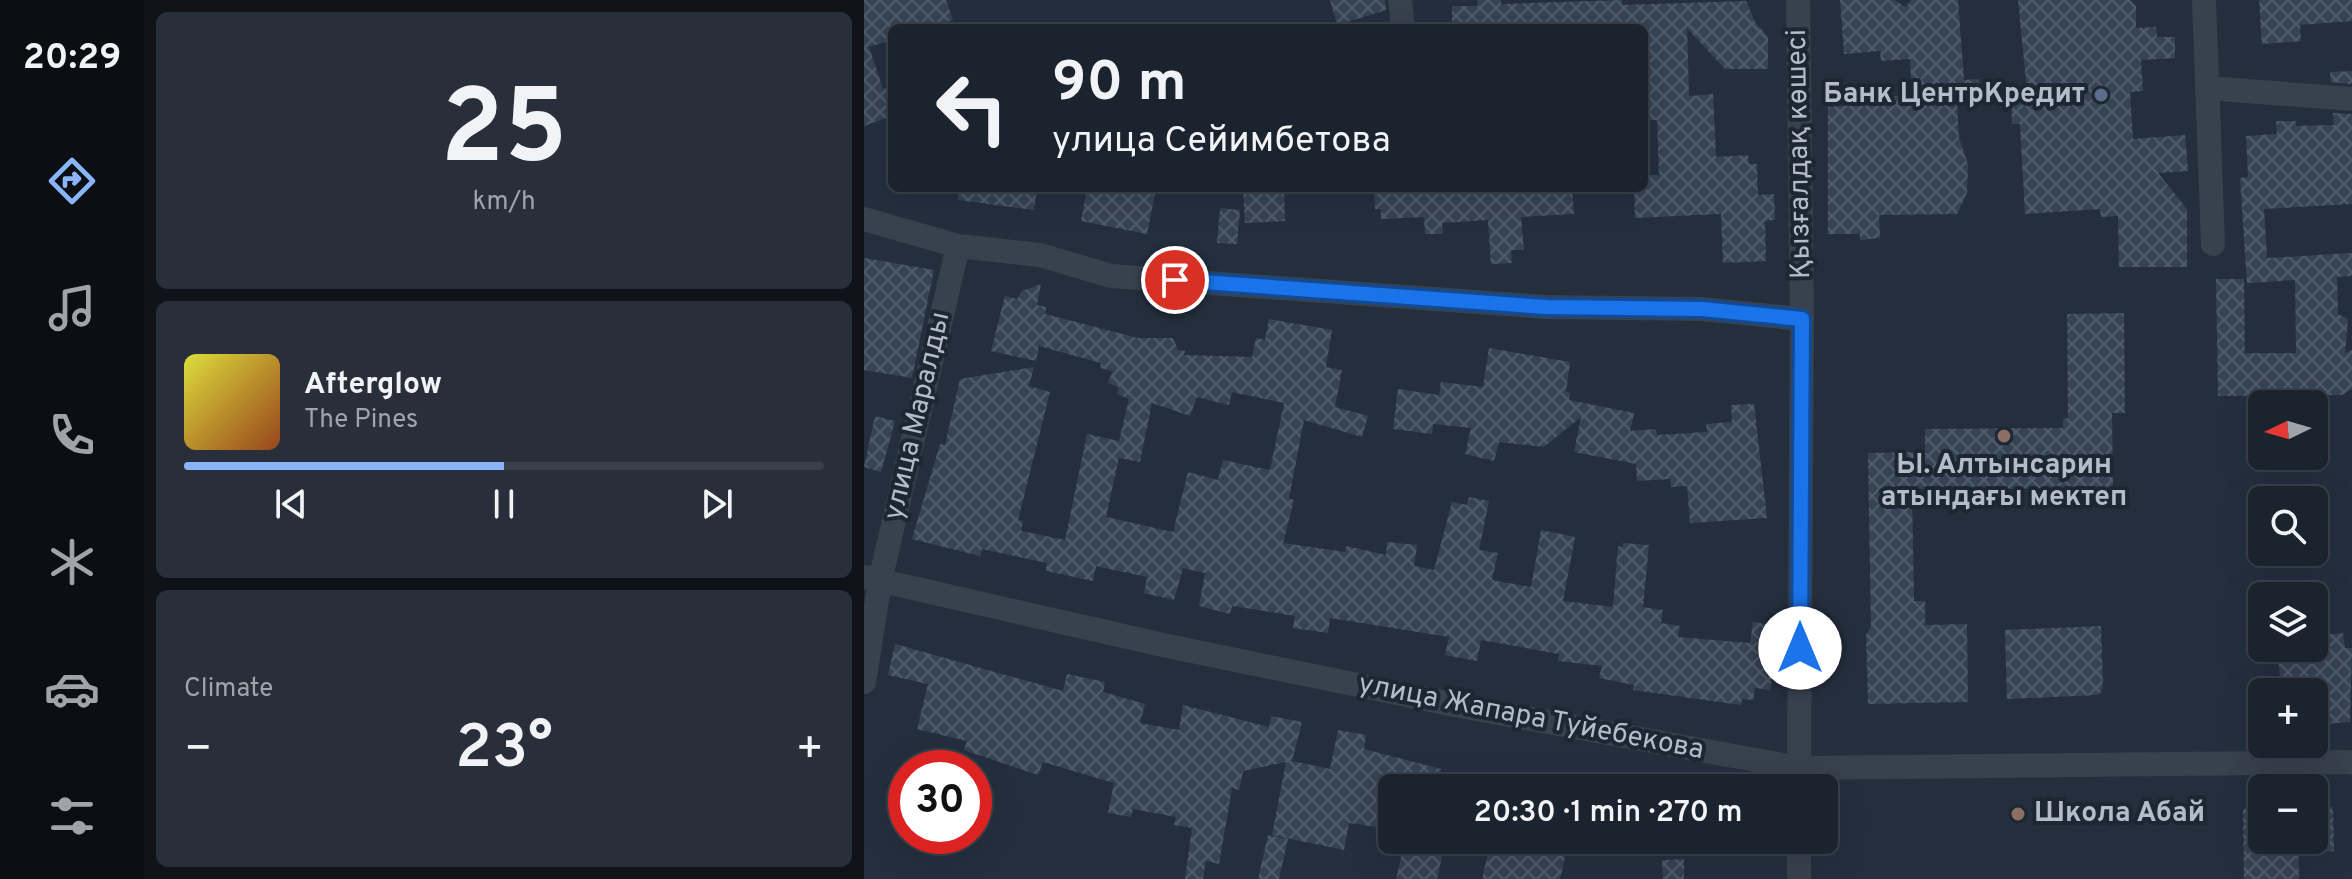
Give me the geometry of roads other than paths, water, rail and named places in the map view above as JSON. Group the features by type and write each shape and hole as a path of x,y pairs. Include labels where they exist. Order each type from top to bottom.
{"street":[{"path":"1400,0 1403,24"},
{"name":"Қызғалдақ көшесі","path":"1798,0 1802,319 1799,774"},
{"path":"2204,0 2213,244"},
{"path":"2207,88 2352,99"},
{"path":"864,219 958,246 1040,255 1111,276 1546,307 1702,309 1802,319"},
{"name":"улица Маралды","path":"864,682 872,579 958,246"},
{"name":"улица Жапара Туйебекова","path":"872,579 1163,645 1780,774"},
{"name":"улица Жапара Туйебекова","path":"1838,777 2352,762"},
{"path":"1799,854 1799,879"}],"place":[{"name":"Банк ЦентрКредит","path":"2101,95"},
{"name":"Ы. Алтынсарин атындағы мектеп","path":"2004,436"},
{"name":"Школа Абай","path":"2018,814"}]}
